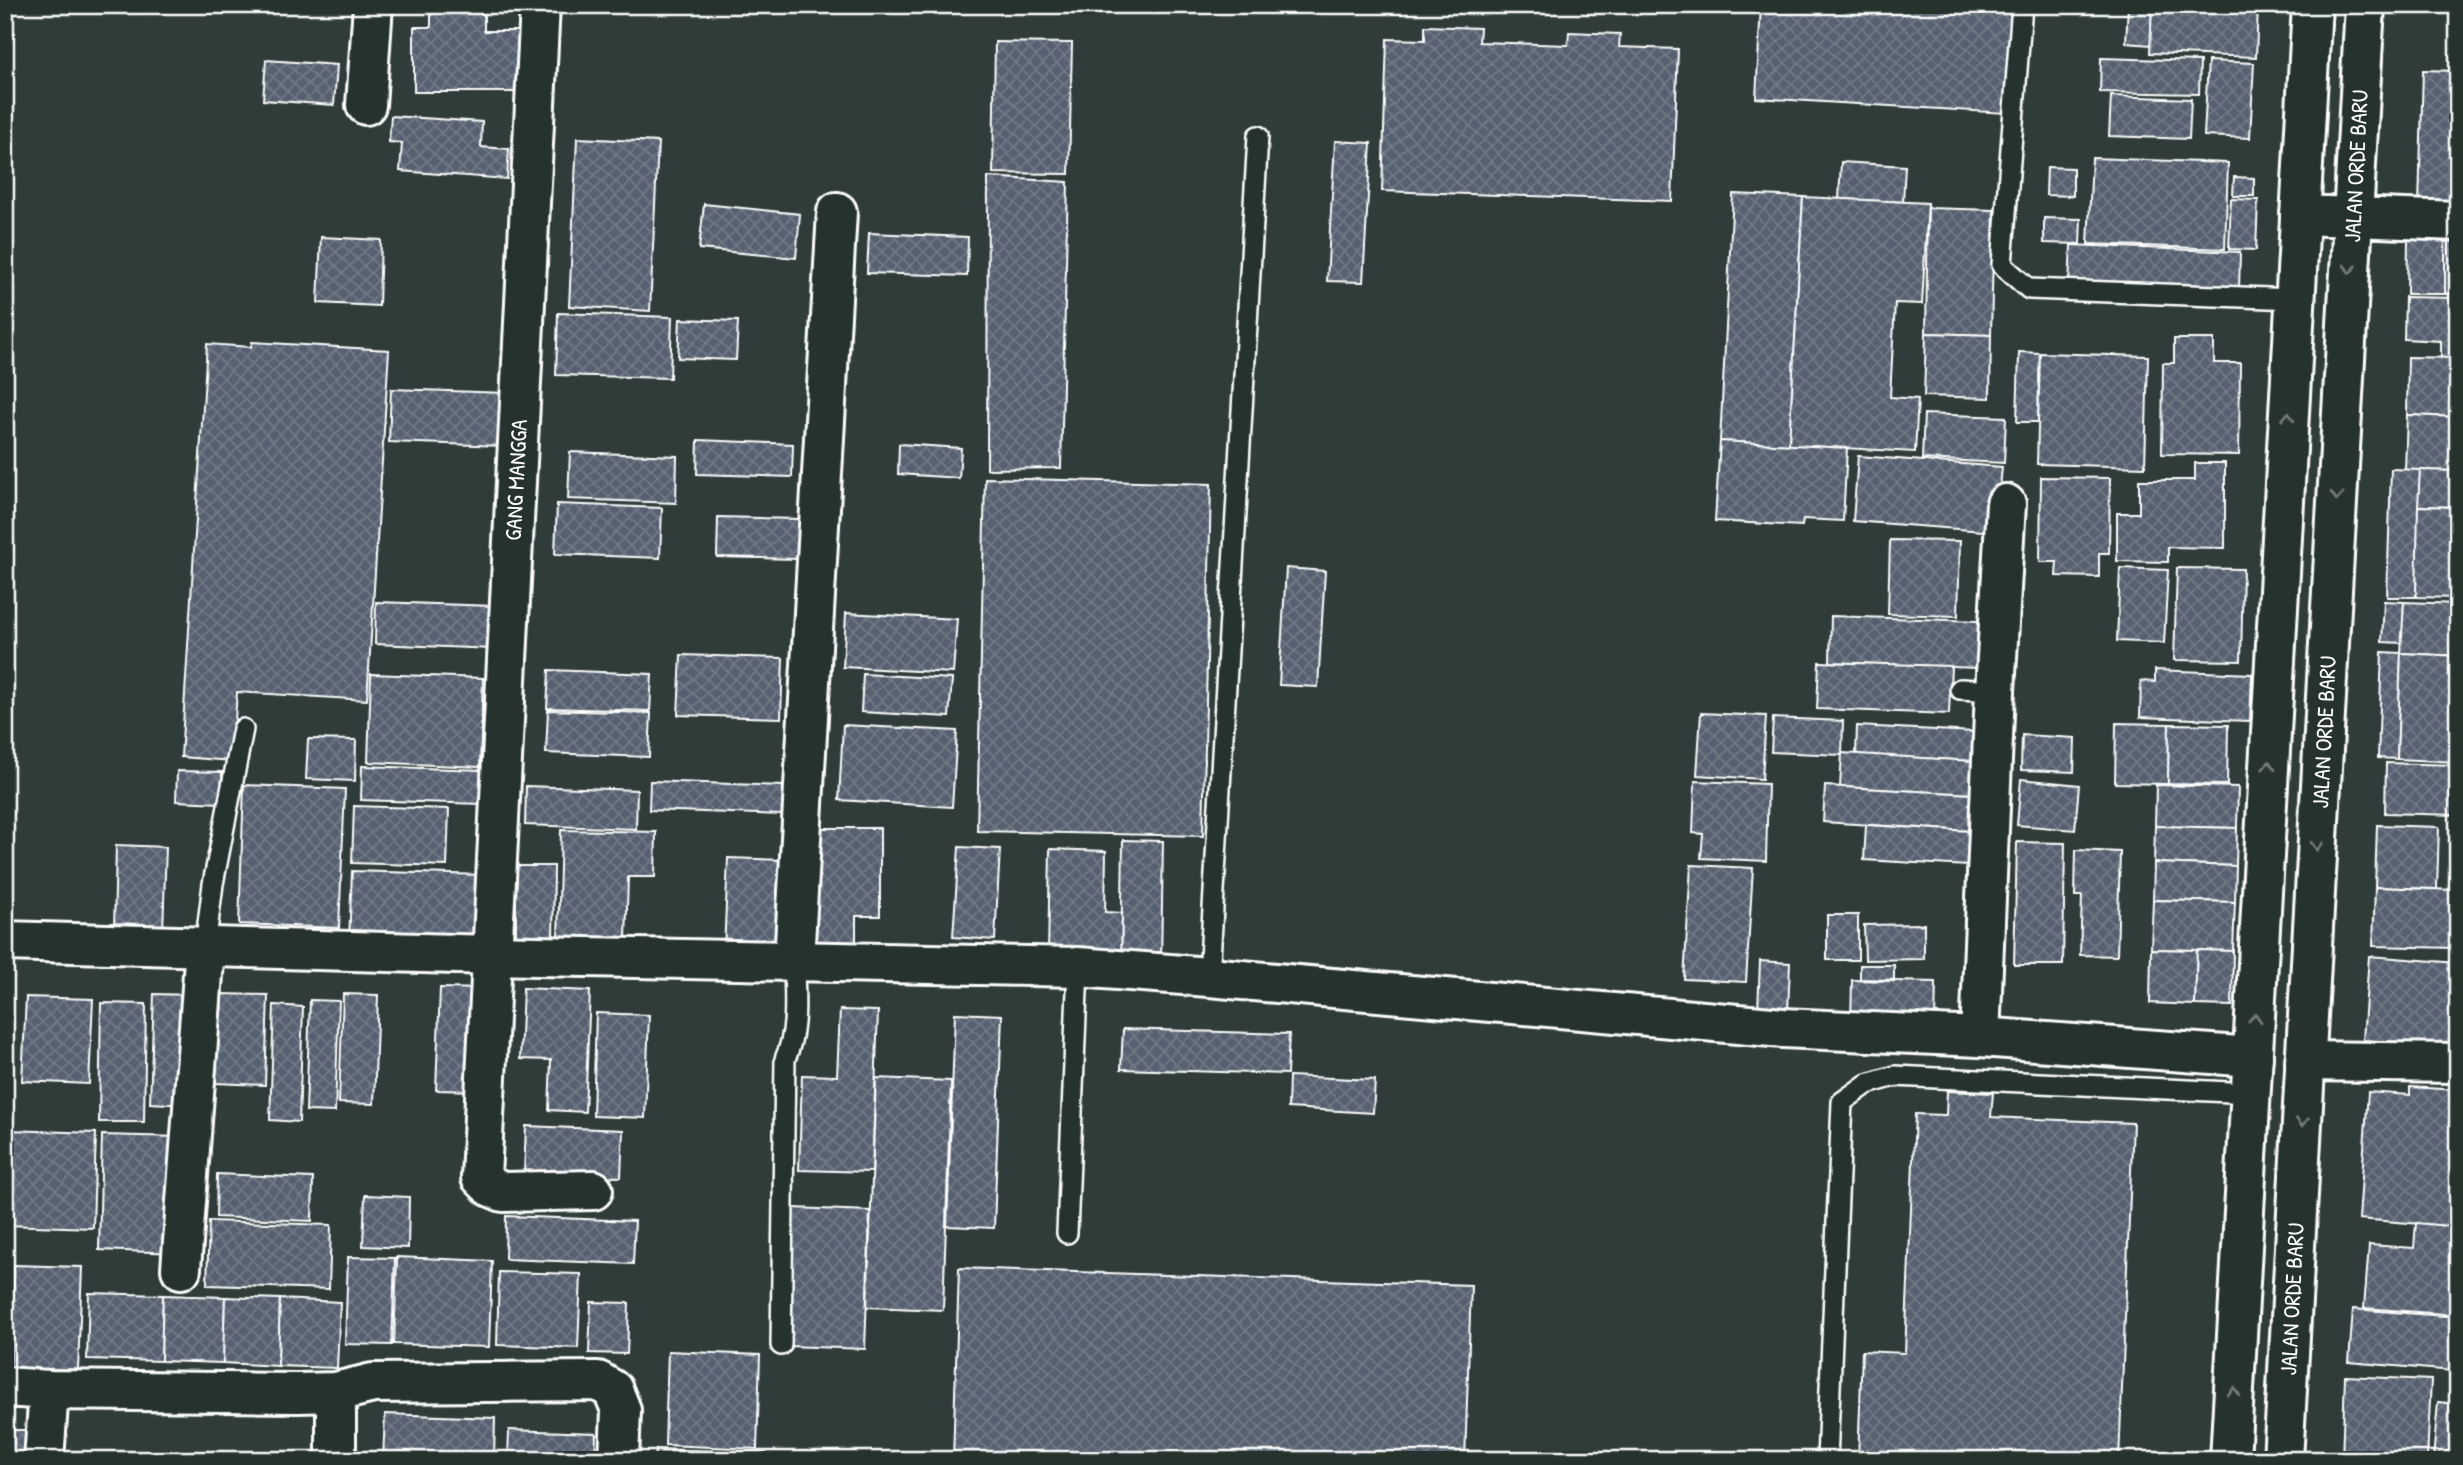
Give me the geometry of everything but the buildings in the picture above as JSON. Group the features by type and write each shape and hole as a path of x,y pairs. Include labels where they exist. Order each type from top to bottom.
{"street":[{"path":"366,105 373,5"},
{"name":"GANG MANGGA","path":"540,5 481,1177 491,1187 503,1192 593,1190"},
{"path":"2230,1460 2312,5"},
{"name":"JALAN ORDE BARU","path":"2283,1460 2365,5"},
{"path":"794,961 837,212"},
{"path":"2300,215 2458,221"},
{"path":"1980,1037 1978,690 2006,504"},
{"path":"5,941 492,955 1078,967 1209,976 1783,1028 1980,1037 2252,1075"},
{"path":"181,1269 205,947"},
{"path":"2305,1061 2458,1063"},
{"path":"5,1387 49,1390 336,1392 373,1383 598,1381 613,1390 621,1410 619,1460"},
{"path":"44,1460 49,1390"},
{"path":"336,1392 336,1460"}],"lane":[{"path":"2022,5 2002,265 2029,289 2295,299"},
{"path":"1209,976 1258,136"},
{"path":"205,947 213,884 243,729"},
{"path":"781,1345 785,1059 792,1044 794,961"},
{"path":"1067,1233 1078,967"},
{"path":"1826,1460 1842,1102 1867,1084 1895,1076 2252,1075"}]}
